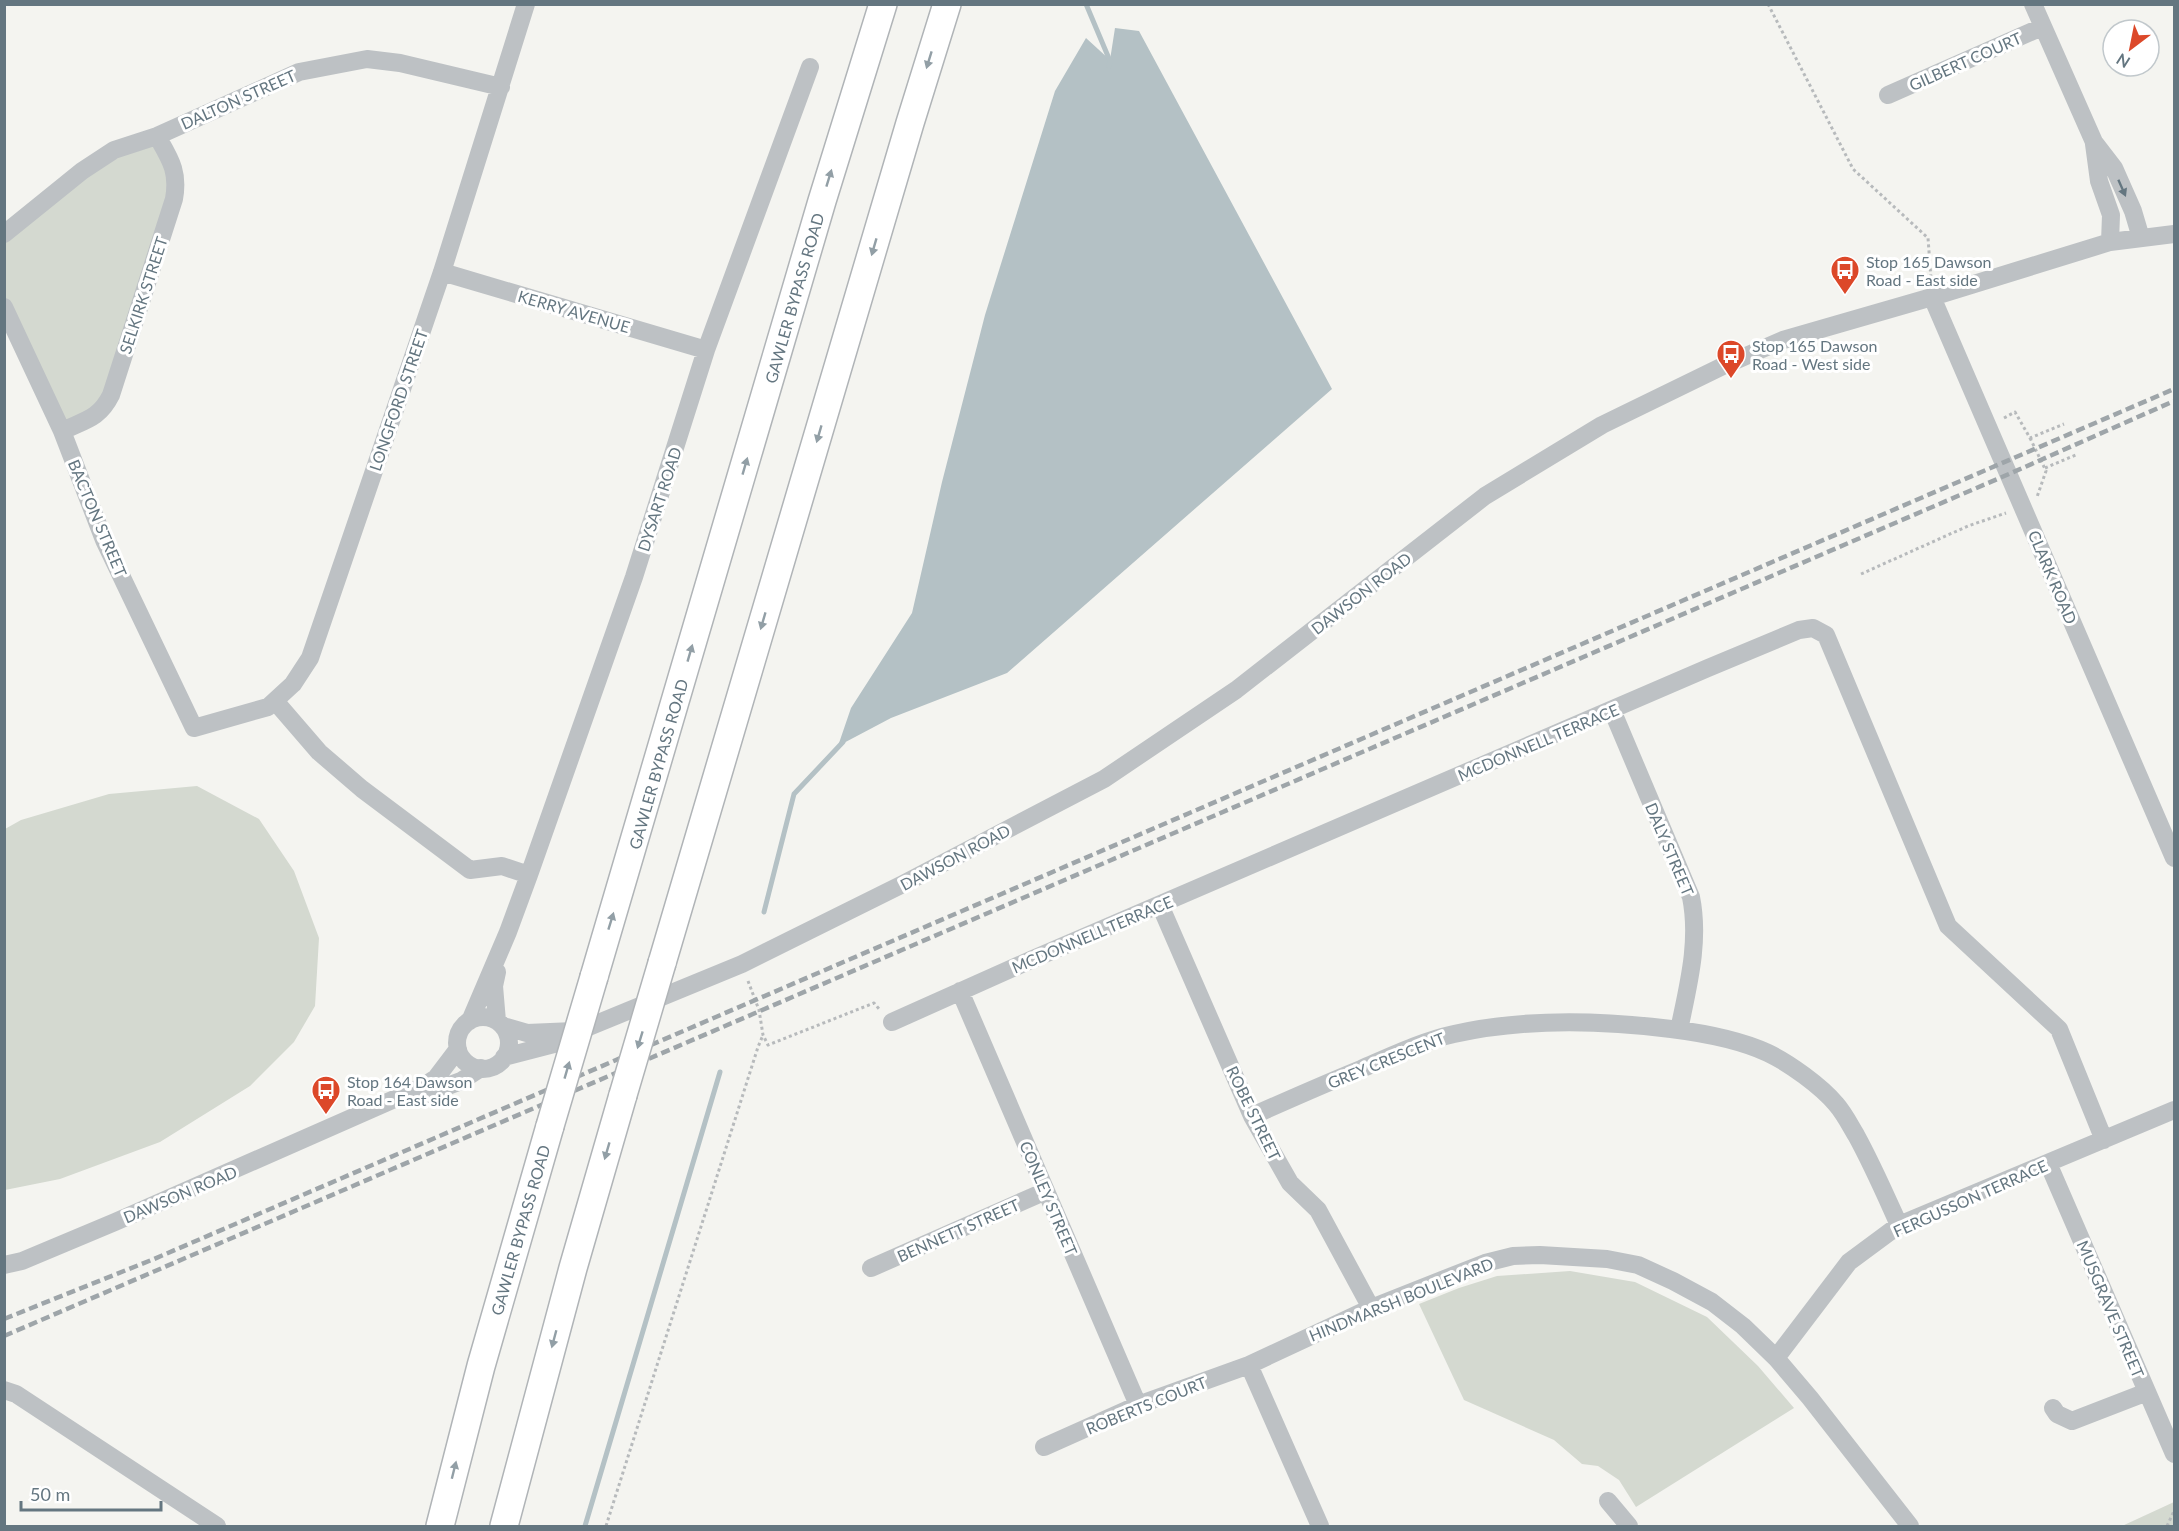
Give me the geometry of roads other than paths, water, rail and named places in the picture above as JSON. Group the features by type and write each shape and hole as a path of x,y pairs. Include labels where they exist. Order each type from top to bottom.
{"highway":[{"name":"GAWLER BYPASS ROAD","path":"440,1527 484,1355 550,1126 842,136 884,4"},
{"path":"504,1527 573,1268 623,1095 947,4"}],"street":[{"name":"LONGFORD STREET","path":"194,728 268,707 293,684 310,658 442,272 526,4"},
{"path":"2033,4 2094,142 2114,168 2133,211 2141,238"},
{"name":"GILBERT COURT","path":"1888,95 2042,27"},
{"name":"DALTON STREET","path":"4,234 82,171 114,150 157,136 299,72 367,59 432,69 501,87"},
{"name":"DYSART ROAD","path":"470,1021 508,932 529,875 634,577 706,350 810,67"},
{"name":"SELKIRK STREET","path":"62,431 96,416 104,409 111,395 174,199 177,182 174,169 157,136"},
{"path":"2094,142 2099,181 2111,215 2110,242"},
{"name":"DAWSON ROAD","path":"504,1057 554,1044 579,1031 742,964 903,884 1104,779 1236,690 1485,496 1602,425 1723,366 1783,340 2110,242 2175,234"},
{"name":"KERRY AVENUE","path":"442,272 706,350"},
{"name":"CLARK ROAD","path":"1932,297 1987,402 1988,425 2175,858"},
{"name":"BACTON STREET","path":"4,307 62,431 104,540 194,728"},
{"name":"MCDONNELL TERRACE","path":"892,1022 1612,710 1799,630 1813,627 1826,635 1948,926 2059,1029 2104,1140"},
{"path":"275,701 320,752 362,789 471,870 502,866 529,875"},
{"name":"DALY STREET","path":"1612,710 1691,897 1695,941 1679,1030"},
{"name":"ROBE STREET","path":"1160,905 1252,1116 1290,1183 1318,1210 1371,1308"},
{"name":"DYSART ROAD","path":"500,1024 494,986 508,932"},
{"name":"CONLEY STREET","path":"960,992 1138,1405"},
{"path":"478,1017 489,1018 500,1024 509,1039 504,1057 493,1066 481,1068 466,1062 458,1050 457,1041 460,1031 470,1021 478,1017"},
{"name":"GREY CRESCENT","path":"1252,1116 1407,1049 1453,1034 1502,1025 1559,1021 1626,1023 1679,1030 1723,1038 1767,1052 1825,1093 1838,1105 1868,1158 1899,1225"},
{"name":"DAWSON ROAD","path":"500,1024 527,1033 579,1031"},
{"name":"DAWSON ROAD","path":"4,1265 22,1261 115,1222 354,1119 424,1086 436,1078 458,1050"},
{"name":"DAWSON ROAD","path":"354,1119 460,1081 481,1068"},
{"name":"FERGUSSON TERRACE","path":"1776,1358 1849,1262 1899,1225 2175,1110"},
{"name":"MUSGRAVE STREET","path":"2048,1163 2175,1454"},
{"name":"BENNETT STREET","path":"871,1268 1046,1191"},
{"name":"HINDMARSH BOULEVARD","path":"1249,1365 1371,1308 1476,1266 1513,1256 1540,1255 1608,1259 1638,1265 1712,1302 1743,1326 1776,1358 1910,1527"},
{"path":"1249,1365 1320,1527"},
{"name":"ROBERTS COURT","path":"1044,1447 1138,1405 1249,1365"},
{"path":"4,1390 16,1394 217,1527"},
{"path":"2053,1408 2057,1414 2072,1421 2147,1392"},
{"path":"1608,1501 1629,1527"}],"waterway":[{"path":"1086,4 1110,61 1109,66"},
{"path":"764,912 794,794 843,742"},
{"path":"585,1526 720,1072"}],"railway":[{"path":"4,1319 154,1259 2174,389"},
{"path":"4,1336 2174,401"}],"place":[{"name":"Stop 165 Dawson Road - East side","path":"1845,296"},
{"name":"Stop 165 Dawson Road - West side","path":"1731,380"},
{"name":"Stop 164 Dawson Road - East side","path":"326,1116"}]}
